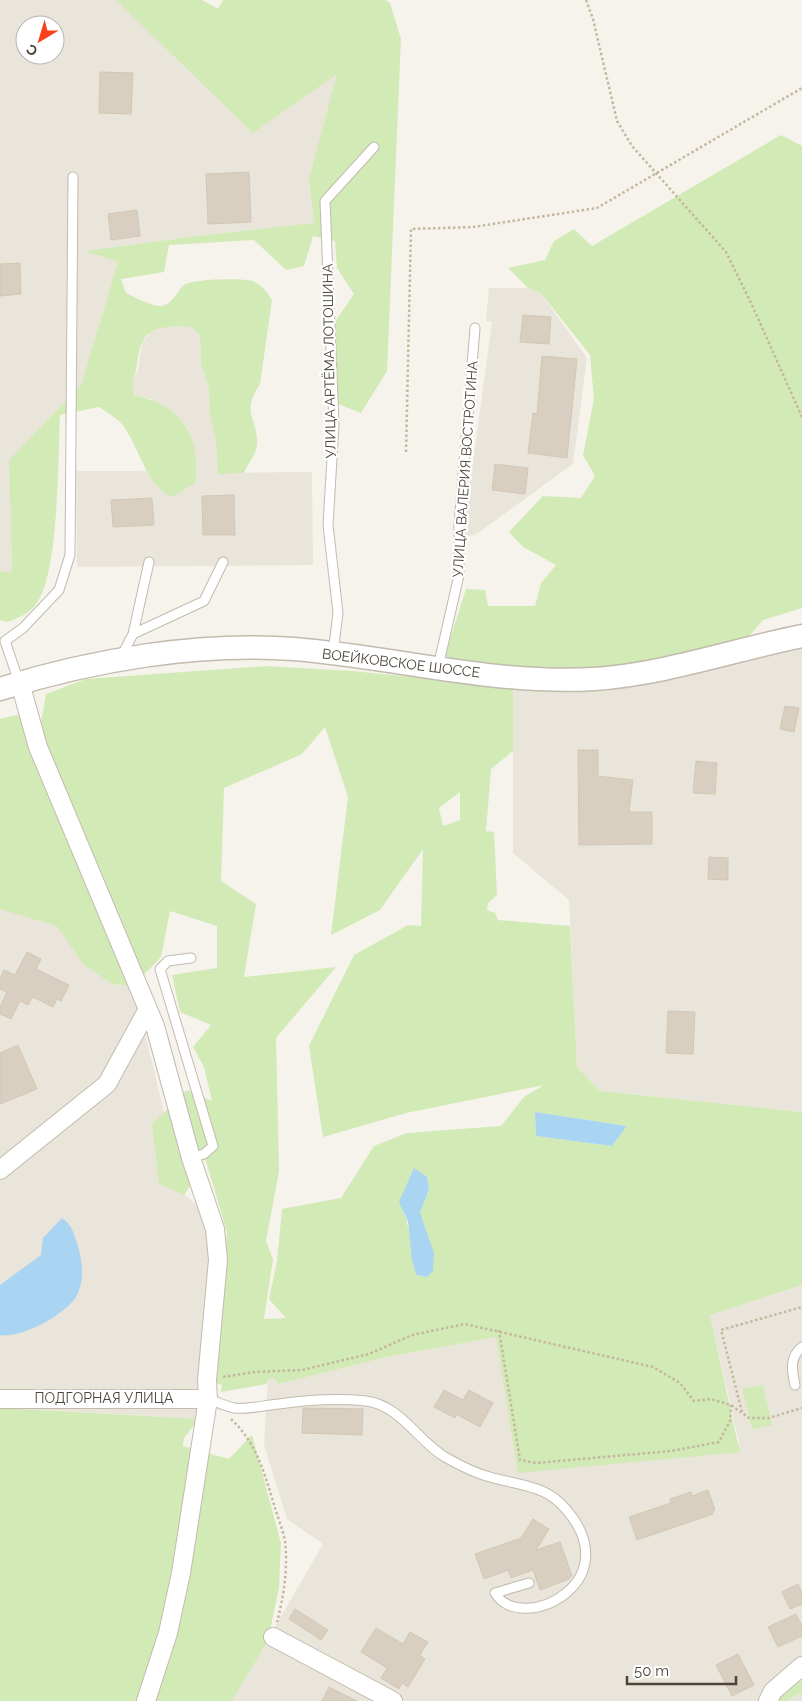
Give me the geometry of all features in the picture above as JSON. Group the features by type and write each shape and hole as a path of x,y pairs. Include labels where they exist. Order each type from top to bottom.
{"street":[{"name":"ВОЕЙКОВСКОЕ ШОССЕ","path":"10,686 120,660 219,648 293,649 525,678 594,679 656,672 802,636"},
{"path":"10,686 38,747 155,1026 191,1158 215,1230 218,1260 208,1399 181,1574 168,1633 146,1701"},
{"path":"0,1170 107,1084 148,1009"},
{"name":"ПОДГОРНАЯ УЛИЦА","path":"0,1399 208,1399"},
{"path":"273,1638 393,1701"},
{"path":"768,1701 773,1691 802,1666"}],"lane":[{"name":"УЛИЦА АРТЁМА ЛОТОШИНА","path":"333,654 338,613 328,525 334,425 325,201 374,147"},
{"path":"10,686 2,640 23,628 59,590 70,555 73,177"},
{"name":"УЛИЦА ВАЛЕРИЯ ВОСТРОТИНА","path":"438,667 459,575 459,524 475,328"},
{"path":"120,660 133,634 149,562"},
{"path":"133,634 204,600 223,562"},
{"path":"191,958 168,961 160,969 213,1146 204,1154 191,1158"},
{"path":"795,1385 791,1362 796,1352 802,1346"},
{"path":"208,1399 235,1408 333,1400 379,1403 396,1414 443,1456 490,1478 538,1489 559,1502 581,1532 584,1538 584,1571 575,1585 563,1596 542,1605 524,1608 509,1607 500,1602 494,1593 529,1583"}],"path":[{"path":"586,0 593,19 616,121 632,146 726,252 752,305 802,418"},
{"path":"406,452 411,229 474,227 597,208 802,88"},
{"path":"743,1414 721,1330 802,1307"},
{"path":"208,1380 254,1372 302,1370 368,1354 412,1336 465,1324 499,1330 654,1367 680,1383 694,1401 711,1399 731,1406 749,1418 769,1418 802,1408"},
{"path":"499,1330 520,1460 536,1463 661,1452 719,1442 730,1422 731,1406"},
{"path":"208,1399 241,1429 262,1462 284,1541 286,1572 282,1605 273,1638"},
{"path":"739,1401 745,1400"}],"shaded area":[{"path":"0,0 116,0 338,74 309,179 314,224 197,236 87,251 118,262 81,385 9,460 12,572 0,571"},
{"path":"489,288 528,288 540,292 587,358 573,464 475,535 463,536 492,322 486,321"},
{"path":"164,327 192,327 200,336 201,363 209,389 210,415 216,441 218,473 312,472 313,565 77,567 76,471 147,471 151,475 197,469 192,439 185,424 151,399 135,395 131,382 138,371 142,343 151,332"},
{"path":"802,645 802,1112 600,1091 577,1067 569,900 513,853 513,687"},
{"path":"17,715 127,959 184,1194 220,1225 199,1419 0,1408 0,719"},
{"path":"802,1285 802,1701 232,1701 323,1544 287,1519 264,1445 268,1379 273,1378 279,1384 387,1357 496,1337 741,1452 710,1315"}],"green space":[{"path":"116,0 202,0 218,9 223,0 385,0 390,3 401,39 387,371 361,413 333,402 334,323 354,294 337,268 335,241 313,236 304,266 286,270 254,240 169,245 164,272 121,279 126,293 149,303 162,306 169,303 184,285 189,283 207,280 238,280 253,281 264,289 272,300 260,384 251,403 251,416 257,435 255,452 244,473 218,474 216,441 210,415 209,389 201,363 200,336 192,327 178,326 157,329 151,332 140,348 136,372 132,382 134,395 164,406 185,425 195,450 195,483 172,497 163,491 149,474 121,423 99,407 60,415 54,539 45,586 32,609 20,617 7,622 0,620 0,571 12,572 9,460 81,385 118,262 85,251 314,223 309,179 337,74 253,133"},
{"path":"781,135 802,146 802,608 763,620 745,641 666,662 556,674 454,662 445,655 466,589 485,590 488,606 535,606 541,583 556,565 523,547 509,532 543,496 581,498 595,476 583,455 594,399 590,355 540,292 528,288 508,268 545,260 554,241 574,229 592,246"},
{"path":"267,666 352,671 513,687 513,751 491,769 486,831 494,832 497,895 488,903 487,910 495,913 498,920 570,926 577,1067 600,1091 802,1112 802,1285 710,1315 741,1452 518,1473 496,1337 387,1357 279,1384 273,1378 268,1379 267,1384 221,1392 222,1385 216,1383 227,1232 206,1161 197,1151 201,1169 184,1195 159,1184 152,1124 187,1090 212,1101 204,1067 193,1047 211,1025 180,1012 172,975 217,968 217,926 170,911 161,957 133,986 112,984 83,964 57,926 0,909 0,719 17,715 40,728 46,694 86,679","holes":["325,727 348,797 331,935 380,910 423,849 421,926 408,925 354,955 309,1046 323,1137 406,1113 544,1085 524,1097 501,1126 407,1133 374,1146 341,1198 282,1209 277,1261 269,1299 286,1318 264,1319 273,1259 266,1241 279,1171 276,1038 336,967 244,977 256,904 221,881 224,788 302,754","460,792 460,820 443,826 439,808","535,1112 627,1126 612,1146 536,1136","427,1177 429,1189 420,1213 427,1277 416,1275 408,1227 403,1211"]},
{"path":"763,1385 772,1425 752,1429 742,1389"},
{"path":"0,1408 199,1419 184,1438 183,1446 229,1459 252,1435 281,1543 279,1588 268,1640 232,1701 0,1701"},
{"path":"802,1675 802,1694 796,1695 787,1701 773,1701"}],"water":[{"path":"535,1112 627,1126 612,1146 536,1136"},
{"path":"414,1168 427,1177 429,1189 420,1213 434,1253 433,1271 427,1277 416,1275 412,1260 408,1222 399,1202"},
{"path":"62,1218 72,1229 80,1256 82,1274 78,1293 65,1309 44,1323 20,1333 0,1335 0,1285 41,1255 43,1238"}],"building":[{"path":"100,72 133,73 131,114 99,113"},
{"path":"249,172 251,222 208,224 206,174"},
{"path":"137,210 140,236 111,240 108,214"},
{"path":"20,263 21,294 0,296 0,264"},
{"path":"523,315 551,317 549,344 520,342"},
{"path":"542,356 577,359 567,458 528,453 533,413 537,414"},
{"path":"495,464 528,468 525,494 492,490"},
{"path":"234,495 235,535 203,535 202,496"},
{"path":"152,498 154,525 113,527 111,500"},
{"path":"785,706 799,708 794,732 780,729"},
{"path":"578,750 598,750 598,776 633,780 629,812 652,812 652,844 579,845"},
{"path":"696,761 717,763 715,794 693,793"},
{"path":"709,857 728,858 728,880 708,879"},
{"path":"27,952 41,959 36,969 69,985 61,1001 57,999 53,1007 33,997 28,1005 20,1001 11,1019 0,1014 0,1007 7,992 0,989 0,979 4,970 15,975"},
{"path":"668,1011 695,1012 693,1054 666,1053"},
{"path":"18,1045 37,1089 0,1104 0,1053"},
{"path":"444,1390 463,1400 469,1390 493,1403 480,1427 456,1414 455,1418 434,1407"},
{"path":"303,1408 363,1409 362,1435 302,1433"},
{"path":"708,1490 715,1510 712,1512 713,1514 637,1540 629,1517 671,1503 670,1499 691,1492 692,1496"},
{"path":"533,1519 549,1529 536,1550 560,1542 572,1576 569,1579 540,1590 533,1570 511,1578 508,1570 484,1579 475,1554 521,1538"},
{"path":"798,1584 802,1593 802,1604 790,1609 782,1592"},
{"path":"295,1609 328,1630 321,1640 289,1619"},
{"path":"796,1614 802,1626 802,1636 778,1647 768,1627"},
{"path":"376,1628 403,1644 410,1632 428,1642 420,1655 425,1659 408,1687 402,1683 399,1689 381,1678 387,1668 361,1652"},
{"path":"738,1654 754,1685 732,1696 716,1665"},
{"path":"329,1687 357,1701 322,1701"}]}
